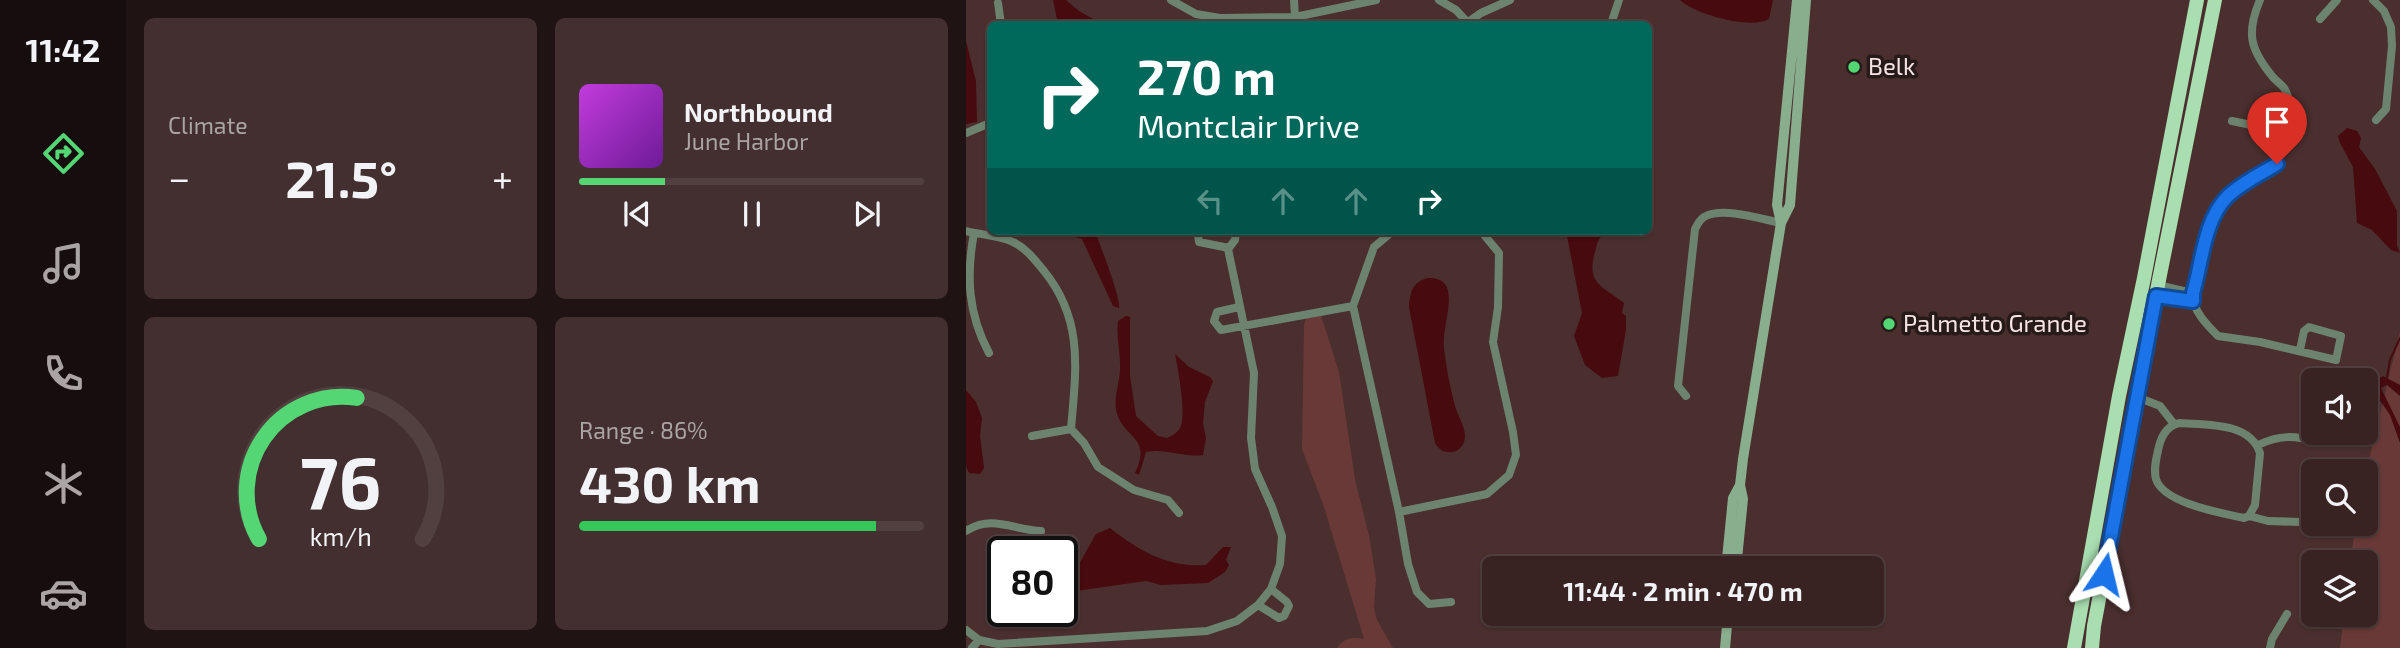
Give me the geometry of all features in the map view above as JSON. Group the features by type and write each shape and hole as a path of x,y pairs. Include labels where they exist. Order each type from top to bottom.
{"highway":[{"path":"2074,647 2109,449 2196,0"},
{"path":"2092,648 2157,290 2215,0"}],"main road":[{"path":"1781,223 1777,205 1797,0"},
{"path":"1728,555 1733,498 1740,485 1781,223 1790,205 1806,0"},
{"path":"1737,556 1743,499 1740,485"},
{"path":"1728,555 1741,516"},
{"path":"1725,648 1727,626"}],"street":[{"path":"1171,0 1196,14 1220,18 1295,17 1376,0"},
{"path":"1294,0 1295,17"},
{"path":"1439,0 1456,10 1466,21"},
{"path":"1471,21 1481,13 1510,0"},
{"path":"1612,21 1619,0"},
{"path":"2232,121 2286,132 2288,102 2284,88 2263,64 2250,36 2260,0"},
{"path":"2320,19 2337,0"},
{"path":"2373,0 2384,11 2391,27 2392,46 2386,109 2376,120"},
{"path":"998,3 1001,21"},
{"path":"966,133 987,124"},
{"path":"2277,164 2228,197 2218,209 2205,246 2193,297 2200,315 2218,336 2336,360 2341,336 2309,327 2304,331 2300,351"},
{"path":"1686,396 1678,386 1695,229 1703,217 1710,214 1732,214 1781,223"},
{"path":"989,353 977,330 971,299 968,266 970,232 1012,242 1030,254 1057,287 1073,324 1076,379 1071,429 1084,443 1098,467 1134,489 1168,500 1179,513"},
{"path":"1198,235 1199,242 1229,248"},
{"path":"966,630 979,640 998,644 1207,631 1237,621 1258,605 1271,589 1280,564 1282,536 1255,469 1251,438 1254,373 1229,248 1236,235"},
{"path":"1388,235 1374,247 1353,306 1408,564 1417,592 1429,604 1451,601"},
{"path":"1399,512 1487,494 1509,475 1516,455 1493,342 1498,307 1499,253 1484,235"},
{"path":"2157,290 2193,297"},
{"path":"1239,307 1217,312 1214,321 1221,330 1353,306"},
{"path":"2137,397 2160,406 2174,425 2234,429 2244,433 2258,445 2260,453 2255,505 2249,516 2244,518 2194,506 2160,487 2155,474 2156,457 2161,439 2174,425"},
{"path":"1032,436 1071,429"},
{"path":"2258,445 2281,436 2301,438"},
{"path":"2249,516 2268,521 2300,522"},
{"path":"966,531 995,522 1026,531 1041,531"},
{"path":"1258,605 1279,618 1284,616 1289,607 1287,602 1271,589"},
{"path":"2270,648 2272,639 2287,614"},
{"path":"972,648 979,640"}],"shaded area":[{"path":"1053,0 1066,0 1097,21 1057,21"},
{"path":"1680,0 1773,0 1769,19 1749,23 1710,15"},
{"path":"966,41 976,81 977,122 966,124"},
{"path":"2347,128 2357,131 2361,138 2359,147 2375,169 2397,211 2397,246 2400,253 2391,250 2372,230 2357,223 2353,167 2338,136"},
{"path":"1067,235 1096,235 1114,283 1119,308 1113,306 1082,239"},
{"path":"1567,235 1603,235 1598,241 1593,263 1594,278 1624,303 1622,313 1626,316 1618,376 1602,378 1585,365 1574,336 1582,313"},
{"path":"1428,278 1439,280 1446,285 1449,293 1444,348 1451,392 1465,437 1462,447 1454,452 1445,452 1435,443 1409,307 1413,288"},
{"path":"1321,315 1339,372 1355,479 1369,535 1376,579 1374,608 1377,620 1393,648 1337,648 1349,639 1364,639 1324,507 1302,449 1304,325 1306,318"},
{"path":"1126,316 1130,317 1130,376 1136,416 1158,436 1167,438 1173,435 1180,428 1182,421 1175,354 1189,367 1213,381 1205,402 1203,423 1206,438 1203,455 1146,452 1139,475 1135,473 1140,461 1138,444 1124,427 1116,410 1120,371 1118,321"},
{"path":"2400,331 2400,648 2340,648 2342,627 2378,627 2378,550 2352,550 2354,536 2378,536 2378,459 2369,459 2373,445 2378,445 2378,422"},
{"path":"2383,376 2400,385 2400,396 2387,385 2381,388 2400,427 2400,443 2390,415 2378,397 2378,379"},
{"path":"966,390 976,402 982,418 980,436 984,468 980,474 969,473 966,466"},
{"path":"1110,528 1143,551 1179,564 1206,565 1223,547 1231,547 1226,560 1229,565 1225,572 1208,583 1161,585 1146,581 1078,591 1078,566 1096,534"}],"waterway":[{"path":"2387,377 2390,360 2400,338"}],"place":[{"name":"Belk","path":"1854,67"},
{"name":"Palmetto Grande","path":"1889,324"}],"route":[{"path":"2104,574 2156,296 2193,301 2205,246 2218,209 2239,188 2277,164"}]}
